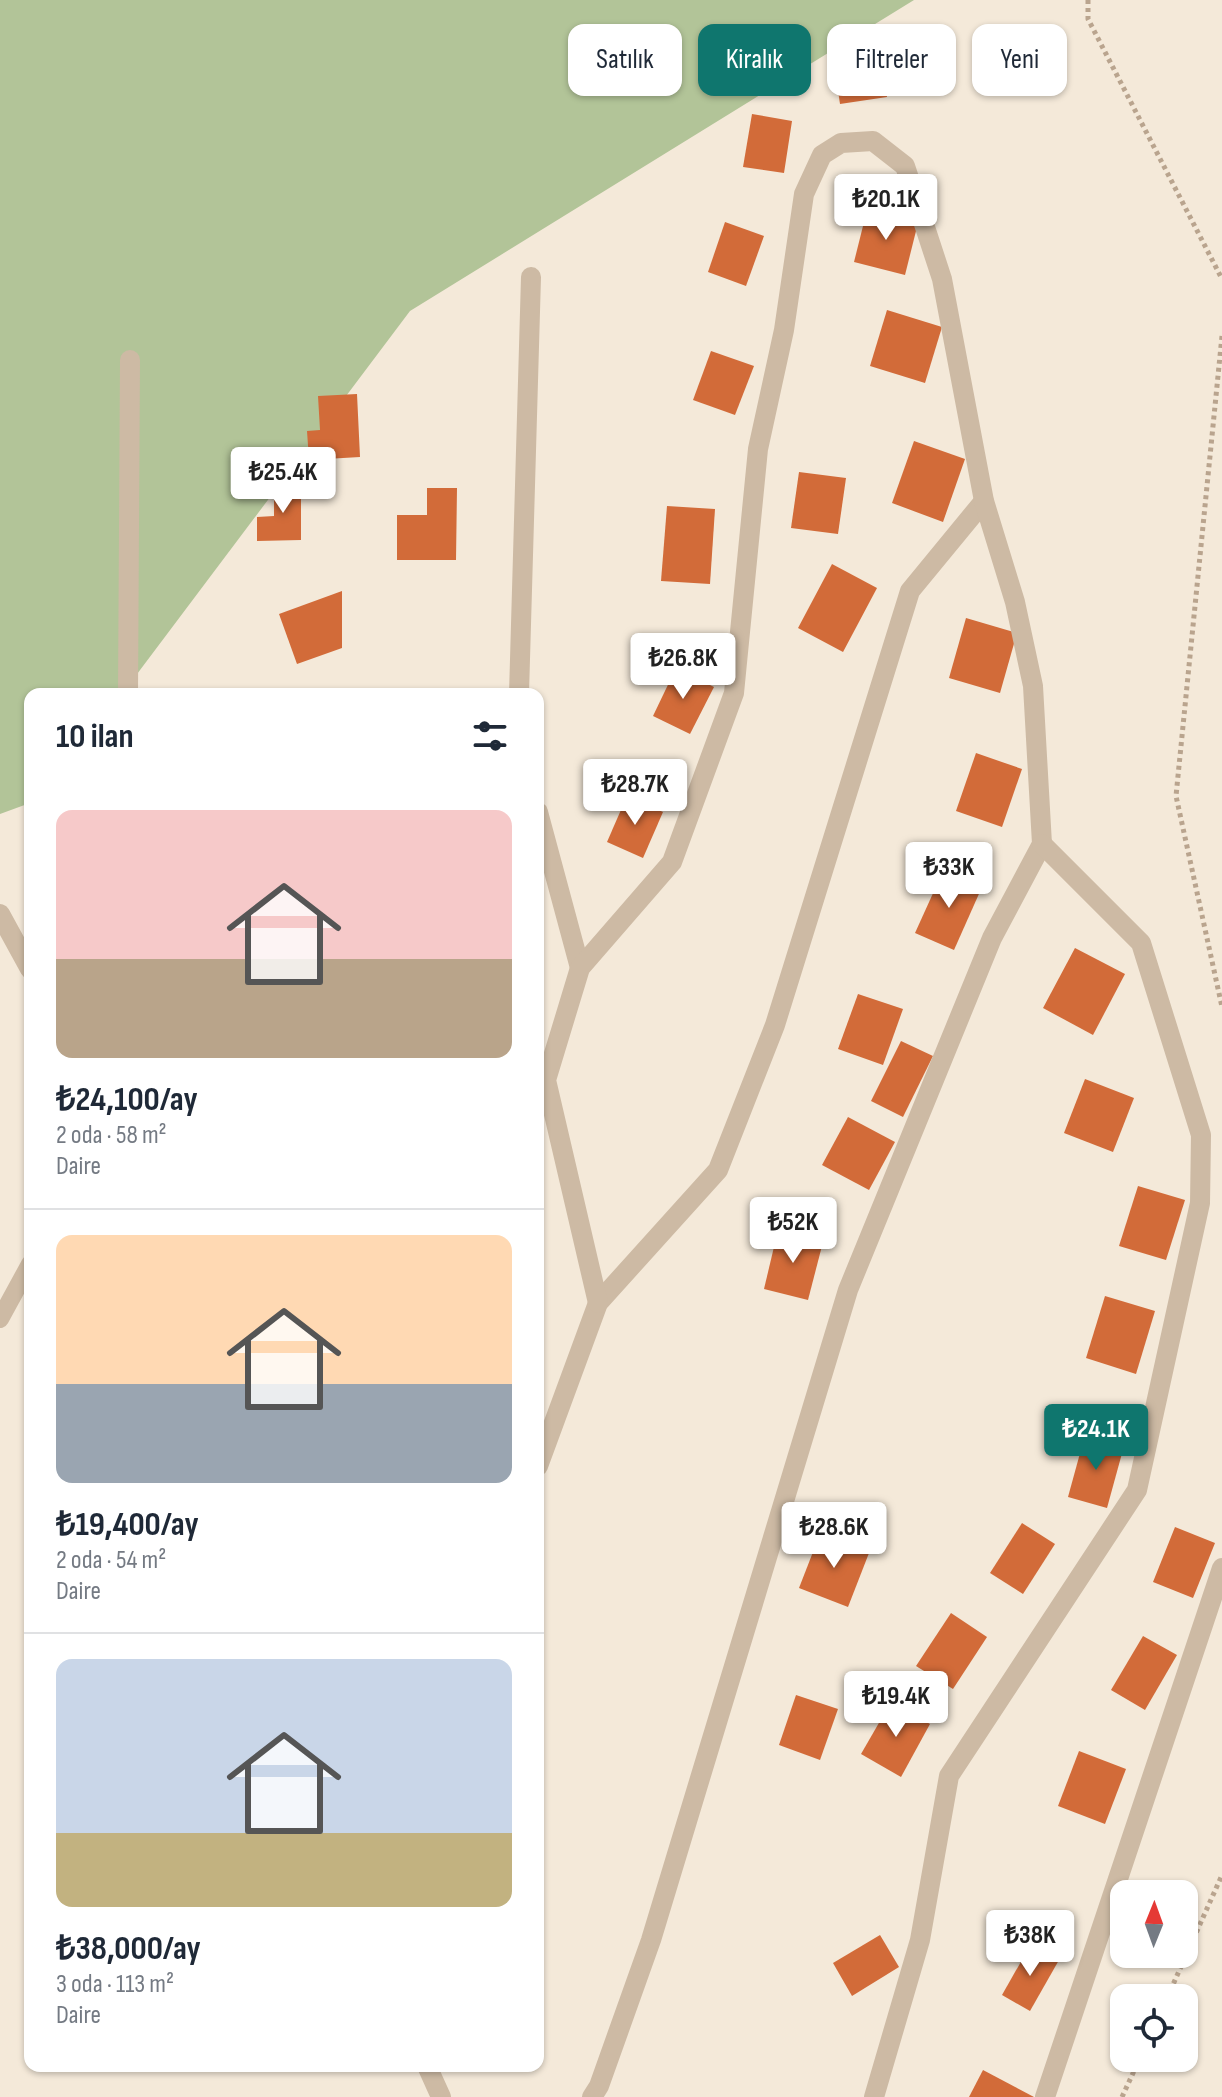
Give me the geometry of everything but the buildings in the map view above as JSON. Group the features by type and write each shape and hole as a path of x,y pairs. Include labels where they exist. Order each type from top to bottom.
{"street":[{"path":"592,2097 599,2086 651,1940 848,1290 992,938 1042,844 1033,686 1015,602 984,501 942,279 905,166 873,141 841,143 822,155 804,194 784,330 758,449 734,693 672,862 580,968 546,1080 598,1303"},
{"path":"519,688 531,277"},
{"path":"128,688 130,360"},
{"path":"544,1450 598,1303 718,1170 775,1025 910,591 984,501"},
{"path":"544,834 580,968"},
{"path":"874,2097 920,1940 949,1776 1137,1490 1200,1203 1201,1135 1141,943 1042,844"},
{"path":"0,914 24,958"},
{"path":"1045,2097 1222,1568"},
{"path":"430,2072 441,2097"}],"lane":[{"path":"0,1319 24,1275"}],"path":[{"path":"1088,0 1088,19 1222,279"},
{"path":"1222,336 1176,796 1222,1007"},
{"path":"1173,1984 1222,1875"},
{"path":"1122,2097 1134,2072"}],"green space":[{"path":"0,0 914,0 875,24 827,24 827,54 811,64 811,24 698,24 698,96 758,96 410,311 127,688 24,688 24,805 0,814"}]}
